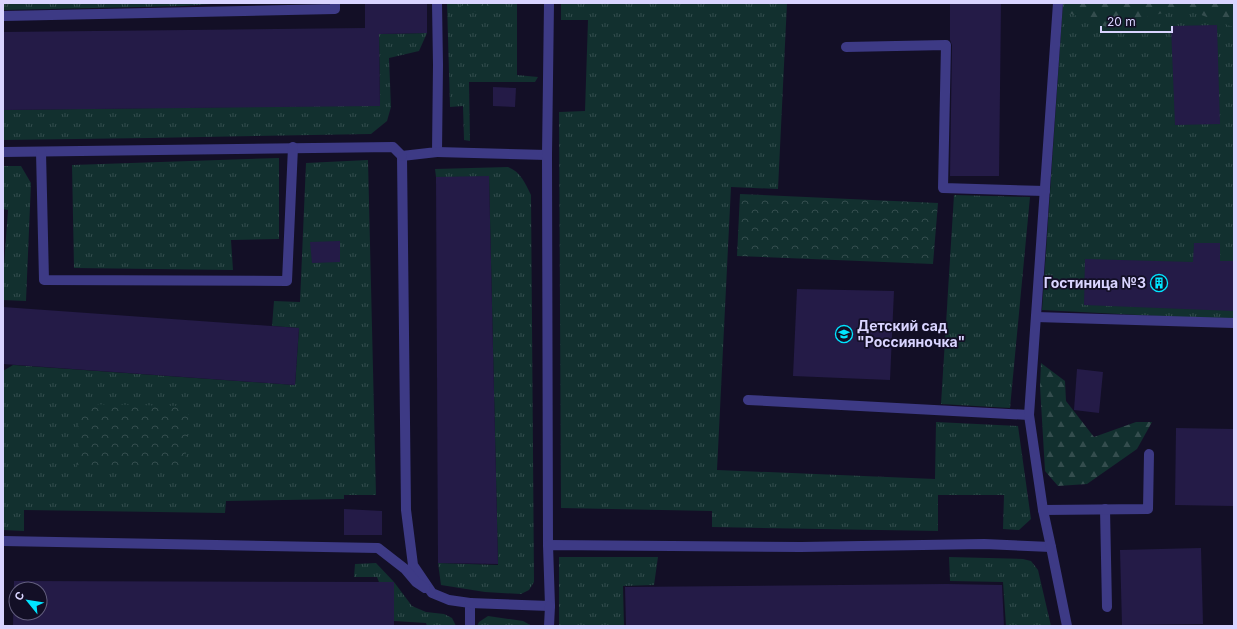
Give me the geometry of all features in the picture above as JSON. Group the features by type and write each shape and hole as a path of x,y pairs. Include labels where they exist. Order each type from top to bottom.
{"street":[{"path":"3,16 335,9 335,3"},
{"path":"437,3 437,152"},
{"path":"549,3 546,155 549,626"},
{"path":"1058,3 1029,415 1042,510 1067,626"},
{"path":"846,47 946,45 943,188 1045,191"},
{"path":"3,152 392,146 402,156 406,510 413,566 432,592"},
{"path":"41,152 44,280 287,282 293,147"},
{"path":"402,156 437,152 546,155"},
{"path":"1036,316 1234,323"},
{"path":"748,400 1029,415"},
{"path":"1042,510 1148,509 1149,454"},
{"path":"1105,509 1107,607"},
{"path":"3,540 378,548 405,569 416,582 448,600 470,603 550,606"},
{"path":"548,545 801,547 984,544 1051,547"},
{"path":"470,603 470,626"}],"green space":[{"path":"3,3 227,3 183,6 3,10"},
{"path":"447,3 517,3 517,75 538,77 535,82 469,82 470,141 464,140 463,106 450,107"},
{"path":"461,3 501,3 501,10 461,12"},
{"path":"561,3 787,3 778,189 731,187 717,470 935,479 936,422 1018,426 1031,519 1019,530 1003,529 1004,495 938,495 938,531 712,527 712,511 561,508 559,112 585,111 588,20 561,20"},
{"path":"1063,3 1234,3 1234,320 1042,310"},
{"path":"1070,3 1234,3 1234,35 1233,27 1183,8 1107,27 1069,13"},
{"path":"427,33 419,51 389,58 391,107 387,121 371,134 3,140 3,110 380,105 379,34"},
{"path":"279,158 279,239 231,240 233,270 74,268 72,165"},
{"path":"368,160 376,495 344,495 344,499 226,501 225,513 24,510 24,531 3,530 3,371 13,365 295,385 299,328 272,326 274,301 300,302 306,163"},
{"path":"3,166 21,166 31,183 26,301 3,300 8,210 3,209"},
{"path":"508,167 516,172 525,182 531,195 534,582 529,590 521,594 485,592 441,585 438,563 498,565 489,177 436,177 435,169"},
{"path":"740,194 938,203 933,264 737,256"},
{"path":"954,195 1030,197 1010,408 941,404"},
{"path":"1041,363 1065,381 1066,401 1094,437 1136,422 1152,422 1137,449 1087,484 1058,486 1045,471 1040,386"},
{"path":"80,404 189,406 185,468 77,468"},
{"path":"559,557 658,557 654,585 623,586 624,626 559,626"},
{"path":"949,557 1023,559 1031,561 1038,570 1051,626 1006,626 1003,582 950,581"},
{"path":"376,563 394,582 412,606 426,612 444,614 452,618 456,626 427,626 426,623 394,621 377,577 354,577 355,564"},
{"path":"488,616 523,621 532,626 477,626 479,622"}],"building":[{"path":"365,3 427,3 427,33 379,34 380,106 3,110 3,32 365,28"},
{"path":"950,3 1001,3 999,176 950,176 952,45 950,40"},
{"path":"1217,25 1220,124 1175,125 1171,26"},
{"path":"493,87 516,88 515,107 493,106"},
{"path":"489,176 498,564 438,563 436,177"},
{"path":"340,241 340,262 312,263 310,242"},
{"name":"Гостиница №3","path":"1194,243 1220,243 1220,261 1234,261 1234,311 1084,305 1085,259 1193,262"},
{"name":"Детский сад \"Россияночка\"","path":"797,289 894,291 890,380 793,376"},
{"path":"3,307 299,328 295,385 3,364"},
{"path":"1077,369 1103,372 1099,413 1074,410"},
{"path":"1176,428 1234,429 1234,506 1175,505"},
{"path":"344,509 382,511 382,535 344,535"},
{"path":"1201,548 1203,624 1122,625 1120,550"},
{"path":"48,581 394,582 394,626 13,626 13,621 48,621"},
{"path":"947,584 1002,585 1004,626 626,626 625,587"}],"place":[{"name":"Гостиница №3","path":"1159,283"},
{"name":"Детский сад \"Россияночка\"","path":"844,334"}]}
